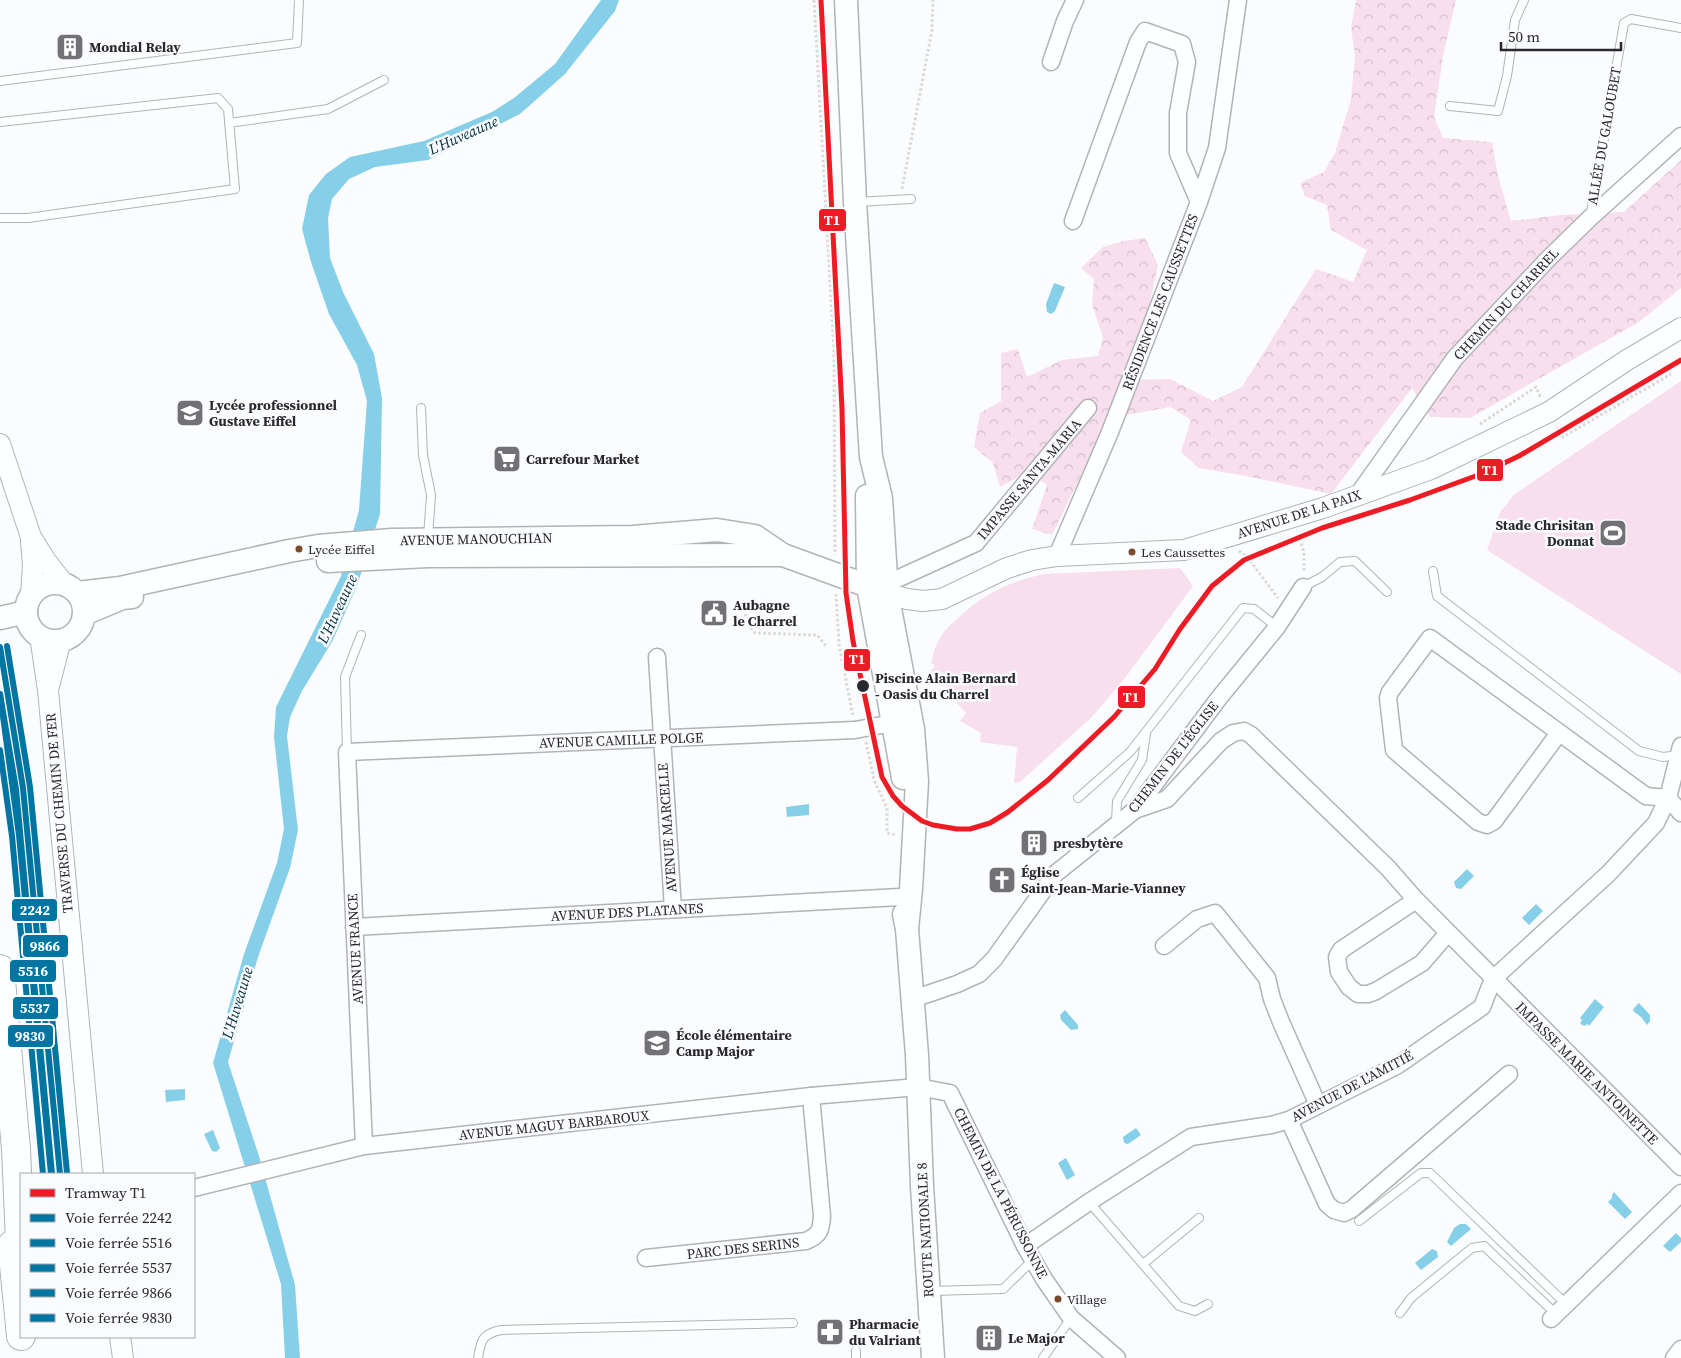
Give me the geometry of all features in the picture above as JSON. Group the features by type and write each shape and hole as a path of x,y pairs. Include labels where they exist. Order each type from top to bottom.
{"highway":[{"path":"0,969 16,1149 20,1241"},
{"path":"0,1117 20,1316"},
{"path":"22,1338 24,1358"}],"main road":[{"path":"846,0 855,202 871,457 866,501 880,588 894,723 903,776 900,897 907,928"},
{"name":"AVENUE MANOUCHIAN","path":"390,549 428,540 633,537 717,530 755,536 783,555 880,588"},
{"name":"AVENUE MANOUCHIAN","path":"84,614 149,588 289,551 318,554 390,549 783,555"},
{"path":"52,583 71,588 83,603 84,614 82,623 77,631 70,637 51,638 33,630 28,621 29,604 40,587 52,583"},
{"name":"AVENUE MANOUCHIAN","path":"71,588 149,588"},
{"path":"880,588 913,729 917,781 907,928"},
{"path":"0,618 29,604"},
{"name":"ROUTE NATIONALE 8","path":"907,928 913,999 933,1358"}],"street":[{"path":"1051,62 1065,21 1075,0"},
{"path":"1199,202 1217,148 1238,0"},
{"name":"RÉSIDENCE LES CAUSSETTES","path":"1057,556 1110,432 1199,202 1178,153 1178,113 1187,62 1182,44 1145,30 1138,42 1073,221"},
{"name":"CHEMIN DU CHARREL","path":"1357,496 1455,358 1548,259 1590,218 1681,136"},
{"name":"AVENUE DE LA PAIX","path":"880,588 907,599 924,601 942,600 1007,568 1032,560 1057,556 1184,550 1357,496 1432,469 1681,328"},
{"name":"IMPASSE SANTA-MARIA","path":"880,588 976,543 1088,408"},
{"path":"0,444 31,537 46,561 71,588"},
{"path":"29,604 33,565 31,537"},
{"name":"CHEMIN DE L'ÉGLISE","path":"913,999 957,984 979,974 994,959 1055,874 1135,810 1219,698 1277,627 1303,587"},
{"name":"TRAVERSE DU CHEMIN DE FER","path":"51,638 48,690 93,1173"},
{"path":"1559,733 1494,821 1487,826 1478,822 1394,750 1388,698 1390,692 1430,638 1646,796 1668,798 1681,813"},
{"name":"AVENUE MARCELLE","path":"656,657 672,909"},
{"name":"AVENUE CAMILLE POLGE","path":"347,752 855,730 894,723"},
{"name":"IMPASSE MARIE ANTOINETTE","path":"1135,810 1167,799 1221,741 1233,733 1244,731 1251,735 1388,868 1416,900 1493,979 1681,1167"},
{"name":"AVENUE DE L'AMITIÉ","path":"1025,1246 1191,1137 1271,1125 1289,1120 1398,1065 1482,1007 1493,979 1608,874 1656,823 1668,798 1680,751"},
{"name":"AVENUE FRANCE","path":"347,752 364,1146"},
{"name":"AVENUE DES PLATANES","path":"354,927 900,897"},
{"path":"1416,900 1341,950 1337,957 1337,963 1339,972 1349,987 1358,994 1368,994 1376,991 1422,963 1448,933"},
{"path":"1164,946 1197,919 1215,913 1268,978 1272,999 1318,1105"},
{"path":"1289,1120 1327,1204 1334,1210 1344,1213 1352,1209 1509,1074"},
{"name":"CHEMIN DE LA PÉRUSSONNE","path":"918,1095 950,1093 1033,1260 1071,1318 1117,1358"},
{"name":"AVENUE MAGUY BARBAROUX","path":"195,1188 364,1146 811,1096 918,1095"},
{"name":"PARC DES SERINS","path":"646,1258 806,1241 814,1237 821,1229 822,1216 811,1096"},
{"path":"1558,1312 1681,1193"},
{"path":"120,1338 123,1358"},
{"path":"1674,1358 1681,1350"}],"lane":[{"path":"0,81 297,43 299,0"},
{"path":"1450,106 1498,111 1507,76 1515,20 1524,0"},
{"name":"ALLÉE DU GALOUBET","path":"1590,218 1624,23 1631,19 1681,28"},
{"path":"229,124 328,109 384,80"},
{"path":"0,122 218,98 228,109 235,189 28,218 0,218"},
{"path":"855,202 911,199"},
{"path":"420,408 423,456 431,495 428,540"},
{"path":"1303,587 1322,577 1340,562 1355,561 1387,592"},
{"path":"1433,571 1437,596 1639,751 1663,757 1680,751"},
{"path":"1078,798 1130,752 1243,608 1254,609 1277,627"},
{"path":"347,752 345,677 362,635"},
{"path":"1116,826 1117,801 1142,760 1146,732"},
{"path":"1359,1221 1421,1173 1430,1173 1558,1312"},
{"path":"1090,1202 1179,1306 1195,1311 1208,1304"},
{"path":"1143,1264 1199,1218"},
{"path":"1400,1313 1411,1298 1472,1248 1484,1246 1558,1312"},
{"path":"928,1292 1003,1289 1033,1260"},
{"path":"1043,1358 1071,1318"},
{"path":"478,1358 481,1342 489,1333 501,1330 793,1323"}],"path":[{"path":"814,0 834,350 835,555"},
{"path":"900,200 932,30 933,0"},
{"path":"1545,404 1563,437 1671,374"},
{"path":"1291,517 1304,552 1303,587"},
{"path":"745,614 750,628 755,633 816,635 826,646"}],"green space":[{"path":"1356,0 1456,0 1443,56 1434,117 1443,138 1492,142 1498,176 1511,221 1560,215 1624,212 1681,160 1681,288 1639,322 1470,418 1430,417 1412,388 1331,494 1199,468 1181,452 1191,420 1171,407 1109,418 1052,535 1032,529 1047,485 1028,472 1000,487 993,463 974,447 980,413 1001,401 1001,353 1018,349 1027,377 1062,360 1098,356 1103,338 1092,304 1094,279 1081,268 1103,247 1145,238 1158,265 1149,307 1136,350 1131,380 1170,379 1213,401 1242,387 1316,269 1353,282 1367,250 1331,230 1327,205 1305,196 1300,183 1324,172 1335,153 1351,100 1355,56 1351,28"},
{"name":"Stade Chrisitan Donnat","path":"1681,381 1681,674 1487,550 1500,512 1515,494"},
{"path":"1180,568 1193,586 1125,678 1091,718 1020,782 1014,783 1017,747 980,742 981,733 960,721 966,713 950,695 942,672 932,675 931,669 934,669 934,664 931,664 934,653 944,632 952,623 987,595 1020,580 1044,574"}],"water":[{"name":"L'Huveaune","path":"601,0 619,0 615,11 565,74 520,114 428,160 375,167 349,179 332,199 328,218 330,258 343,292 374,354 382,398 380,514 357,586 333,640 302,691 290,717 287,736 298,830 290,868 258,957 228,1062 259,1156 295,1285 300,1358 285,1358 281,1284 213,1063 244,954 277,863 284,829 274,737 276,707 341,576 359,510 367,401 357,365 329,314 311,262 302,229 309,195 326,174 350,157 424,141 492,112 514,98 555,64"},
{"path":"1054,283 1065,287 1055,311 1051,314 1047,312 1046,304"},
{"path":"809,804 809,815 787,817 786,807"},
{"path":"1467,869 1474,876 1461,889 1456,888 1454,882"},
{"path":"1536,904 1543,911 1529,925 1522,918"},
{"path":"1595,999 1604,1007 1589,1026 1587,1024 1585,1026 1582,1025 1580,1018"},
{"path":"1639,1003 1650,1015 1650,1021 1647,1025 1633,1011"},
{"path":"1065,1010 1078,1025 1078,1029 1071,1030 1061,1020 1060,1015"},
{"path":"185,1089 185,1100 166,1102 165,1090"},
{"path":"1136,1128 1141,1135 1128,1144 1124,1143 1123,1137"},
{"path":"213,1130 220,1148 216,1152 212,1151 204,1134"},
{"path":"1066,1158 1075,1175 1067,1180 1058,1163"},
{"path":"1614,1192 1632,1212 1625,1219 1608,1202"},
{"path":"1460,1224 1466,1224 1471,1229 1451,1246 1447,1242 1454,1228"},
{"path":"1676,1233 1681,1238 1681,1242 1670,1252 1663,1246"},
{"path":"1432,1249 1437,1251 1438,1257 1421,1270 1415,1263"}],"tram line":[{"name":"T1","path":"821,0 842,409 846,593 853,641 882,777 893,796 902,806 922,821 957,829 970,829 990,823 1008,812 1048,780 1114,717 1155,669 1180,629 1212,586 1244,560 1322,528 1410,500 1481,474 1519,456 1681,360"}],"rail line":[{"name":"9866","path":"7,646 30,787 67,1173"},
{"name":"2242","path":"0,647 23,788 60,1173"},
{"name":"5516","path":"0,694 16,789 52,1173"},
{"name":"5537","path":"0,694 19,835 51,1173"},
{"name":"9830","path":"0,750 12,836 43,1173"}],"place":[{"name":"Mondial Relay","path":"70,47"},
{"name":"Lycée professionnel Gustave Eiffel","path":"190,413"},
{"name":"Carrefour Market","path":"507,459"},
{"name":"Stade Chrisitan Donnat","path":"1613,533"},
{"name":"Lycée Eiffel","path":"299,549"},
{"name":"Les Caussettes","path":"1132,552"},
{"name":"Aubagne le Charrel","path":"714,613"},
{"name":"Piscine Alain Bernard - Oasis du Charrel","path":"863,686"},
{"name":"presbytère","path":"1034,843"},
{"name":"Église Saint-Jean-Marie-Vianney","path":"1002,880"},
{"name":"École élémentaire Camp Major","path":"657,1043"},
{"name":"Village","path":"1058,1299"},
{"name":"Pharmacie du Valriant","path":"830,1332"},
{"name":"Le Major","path":"989,1338"}]}
